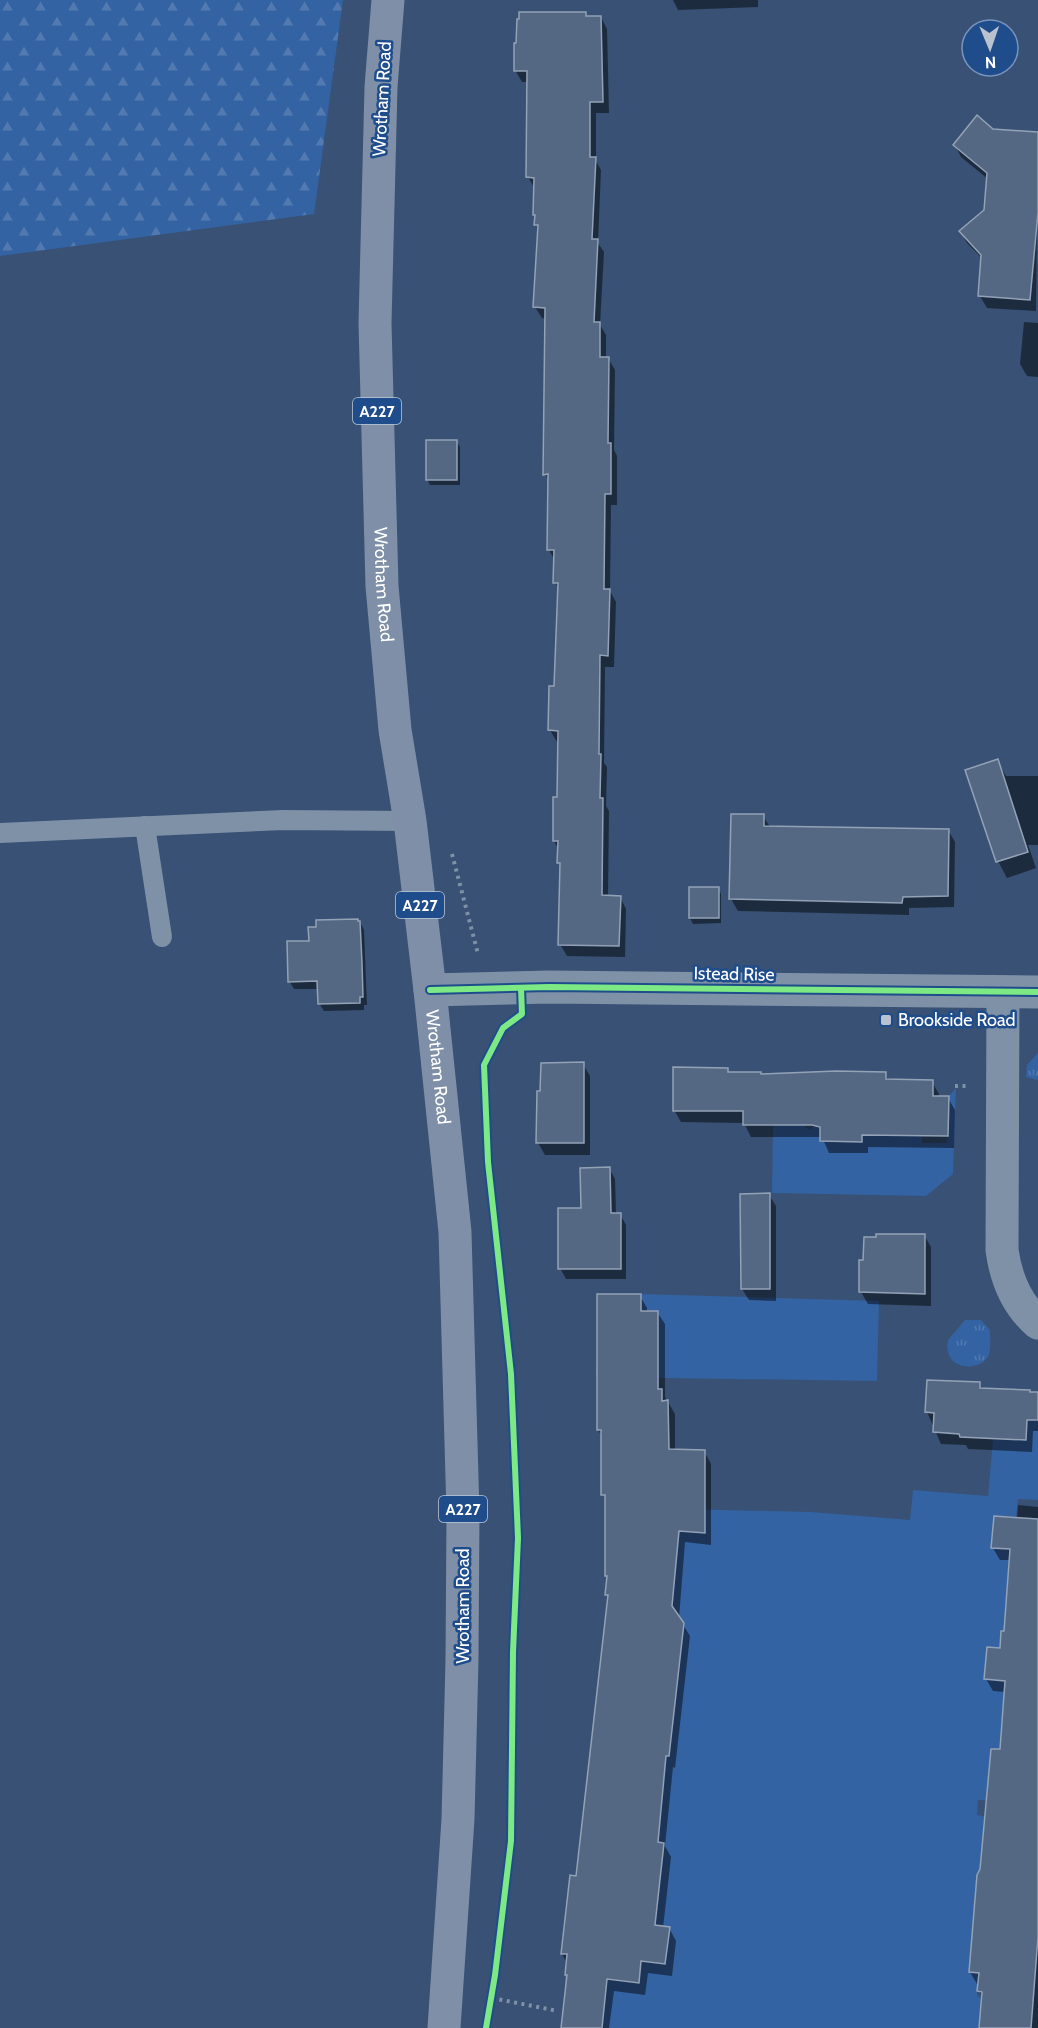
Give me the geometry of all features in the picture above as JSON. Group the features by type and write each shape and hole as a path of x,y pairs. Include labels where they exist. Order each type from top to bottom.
{"main road":[{"name":"Wrotham Road","path":"388,0 381,87 375,323 382,586 395,730 410,821 455,1232 463,1513 458,1819 444,2028"}],"street":[{"name":"Istead Rise","path":"430,990 549,987 1038,992"},
{"path":"1003,992 1002,1250 1005,1270 1011,1287 1020,1303 1036,1318"}],"lane":[{"path":"0,833 283,820 410,821"},
{"path":"145,826 162,938"}],"path":[{"path":"450,849 475,947 482,957"},
{"path":"490,2008 494,1987"},
{"path":"492,1998 558,2012"}],"green space":[{"path":"0,0 343,0 314,214 0,256"},
{"path":"1038,1053 1038,1080 1026,1077 1027,1065"},
{"path":"956,1088 953,1174 926,1196 772,1193 773,1125 803,1125 810,1130 812,1127 820,1127 821,1141 861,1142 862,1135 885,1135 888,1120 922,1127 922,1143 947,1143 949,1096"},
{"path":"641,1294 879,1301 877,1381 597,1377 596,1367 658,1366 658,1311 641,1310"},
{"path":"965,1320 981,1320 990,1330 989,1354 986,1360 972,1366 957,1364 951,1359 948,1351 948,1340"},
{"path":"1027,1420 1038,1420 1038,1500 1018,1499 1016,1517 994,1516 992,1548 1013,1550 1010,1594 1005,1607 1009,1631 1001,1631 1000,1647 1005,1681 1000,1749 991,1749 989,1780 995,1801 978,1800 977,1815 984,1816 982,1846 993,1847 975,1897 971,1945 985,1954 971,1952 969,1972 983,1973 978,1977 977,1995 981,1999 979,2028 602,2028 605,1996 565,1991 565,1975 638,1983 641,1961 665,1964 670,1928 616,1921 656,1915 662,1868 634,1864 662,1795 665,1765 642,1762 644,1745 591,1739 594,1726 681,1652 684,1623 669,1606 672,1604 681,1509 811,1512 910,1520 913,1490 988,1496 993,1439 1026,1440"}],"building":[{"path":"519,12 586,12 586,16 601,16 603,102 590,102 590,157 596,157 592,239 598,239 594,322 600,322 600,357 609,357 608,443 611,443 611,494 605,494 604,589 610,589 608,656 600,655 599,754 601,754 600,798 603,798 602,895 621,896 619,946 558,945 560,863 557,863 558,841 553,841 553,797 557,797 558,731 548,730 549,686 554,686 558,583 553,583 554,550 547,550 548,474 543,475 545,308 533,307 538,225 534,225 535,215 533,215 534,178 526,177 527,71 514,71 514,43 516,43"},
{"path":"977,115 993,129 1038,132 1038,212 1030,300 978,296 981,255 959,231 984,210 987,173 953,145"},
{"path":"426,440 457,440 457,480 426,480"},
{"path":"998,759 1028,852 996,862 965,770"},
{"path":"731,814 764,814 764,826 949,829 948,896 903,897 902,903 729,899"},
{"path":"689,887 719,887 719,918 689,918"},
{"path":"358,919 360,921 363,997 360,997 360,1003 318,1004 317,981 288,982 287,941 309,941 308,927 316,927 316,920"},
{"path":"584,1062 584,1143 536,1143 537,1091 540,1091 541,1063"},
{"path":"673,1067 728,1068 728,1072 761,1072 761,1074 886,1072 886,1079 933,1080 933,1096 949,1096 948,1136 862,1135 862,1142 820,1141 820,1127 812,1125 743,1125 743,1111 673,1111"},
{"path":"610,1167 611,1213 621,1213 621,1269 558,1269 558,1208 581,1208 580,1168"},
{"path":"770,1193 770,1289 741,1289 740,1194"},
{"path":"876,1234 925,1234 925,1294 859,1292 859,1260 863,1260 864,1237 876,1237"},
{"path":"597,1294 641,1294 641,1311 658,1311 658,1389 662,1389 662,1401 668,1400 669,1449 705,1450 705,1533 679,1531 672,1606 684,1623 669,1756 666,1756 658,1842 664,1843 655,1925 670,1927 665,1964 641,1961 639,1983 607,1979 602,2028 561,2028 567,1954 561,1954 570,1875 576,1876 608,1595 605,1595 607,1576 605,1576 605,1495 601,1495 601,1430 597,1430"},
{"path":"927,1380 980,1382 980,1388 1038,1392 1038,1420 1027,1420 1026,1440 960,1437 959,1434 933,1432 934,1413 925,1412"},
{"path":"994,1516 1038,1519 1038,1937 1031,2028 979,2028 982,1992 977,1991 979,1973 969,1972 991,1749 1000,1749 1005,1681 984,1679 987,1647 1000,1648 1001,1631 1004,1631 1010,1549 991,1548"}],"cycle path":[{"path":"430,990 549,987 1038,992"},
{"path":"486,2028 495,1975 511,1841 513,1652 518,1538 511,1374 488,1162 484,1065 503,1028 522,1014 521,988"}],"place":[{"name":"Brookside Road","path":"886,1020"}]}
